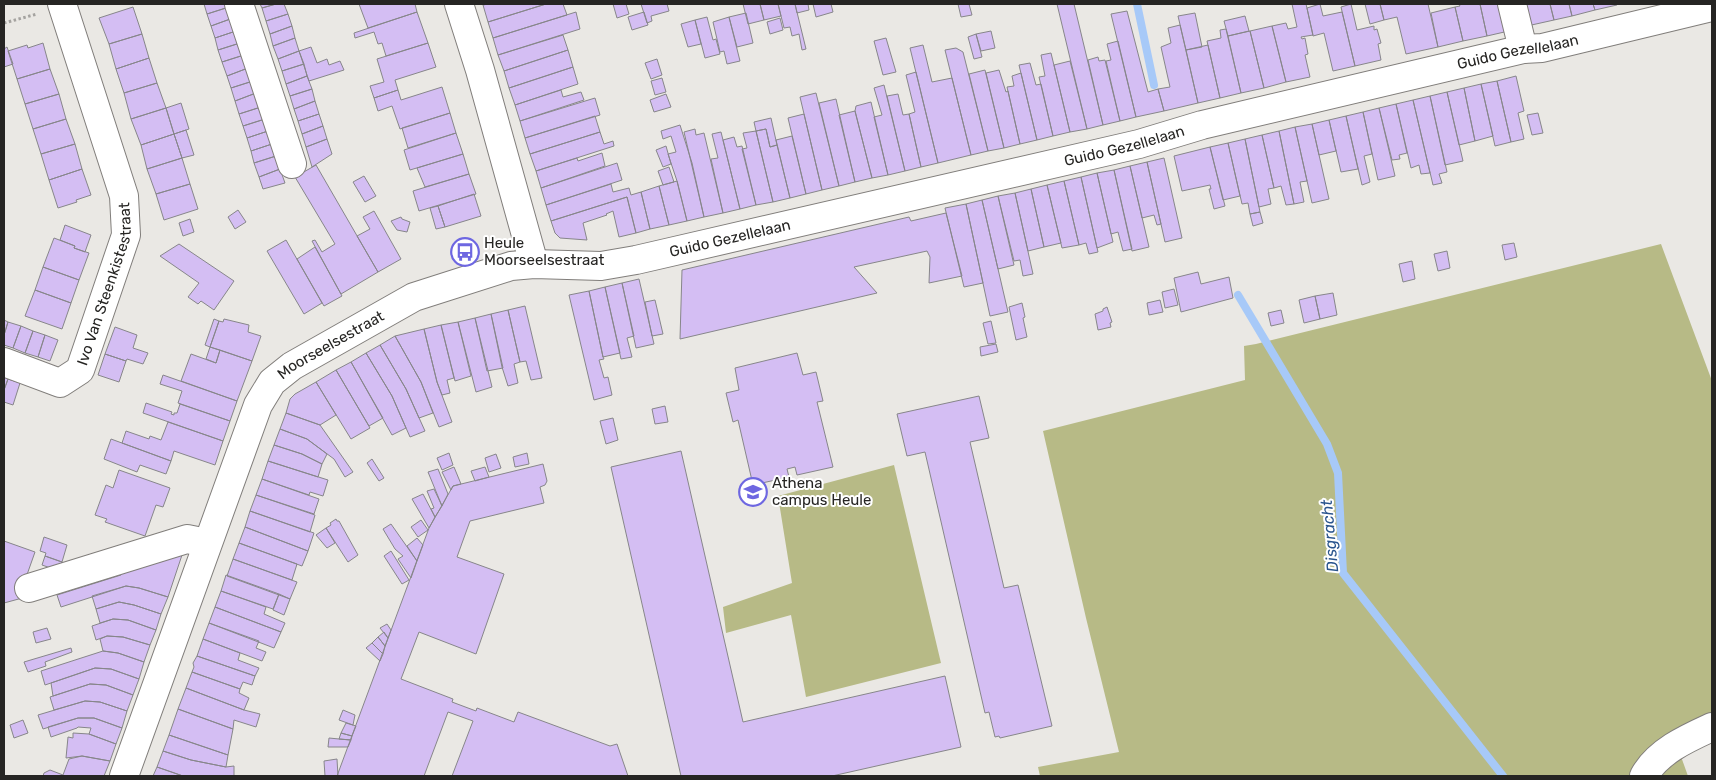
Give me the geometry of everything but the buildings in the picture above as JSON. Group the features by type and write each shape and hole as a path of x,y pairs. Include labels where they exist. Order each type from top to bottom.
{"street":[{"path":"240,4 292,164"},
{"path":"459,4 480,70 534,264"},
{"path":"1512,4 1523,49"},
{"name":"Ivo Van Steenkistestraat","path":"4,362 60,383 80,370 126,235 124,196 62,5"},
{"name":"Guido Gezellelaan","path":"534,264 601,266 636,260 1139,144 1202,124 1523,49 1542,48 1712,7"},
{"name":"Moorseelsestraat","path":"124,776 258,405 272,382 292,366 414,297 511,266 534,264"},
{"path":"29,588 187,539 207,543"},
{"path":"1644,776 1666,752 1690,737 1712,727"}],"path":[{"path":"4,23 62,5"}],"green space":[{"path":"1661,244 1712,381 1712,715 1635,776 1040,776 1038,767 1119,752 1043,431 1245,380 1244,346"},
{"path":"894,465 941,663 806,697 791,615 726,633 723,607 792,583 778,496"},
{"path":"1679,751 1688,776 1654,776"}],"waterway":[{"name":"Disgracht","path":"1137,4 1154,85"},
{"name":"Disgracht","path":"1238,295 1327,444 1338,473 1343,573 1503,776"}],"place":[{"name":"Heule Moorseelsestraat","path":"465,252"},
{"name":"Athena campus Heule","path":"753,492"}]}
